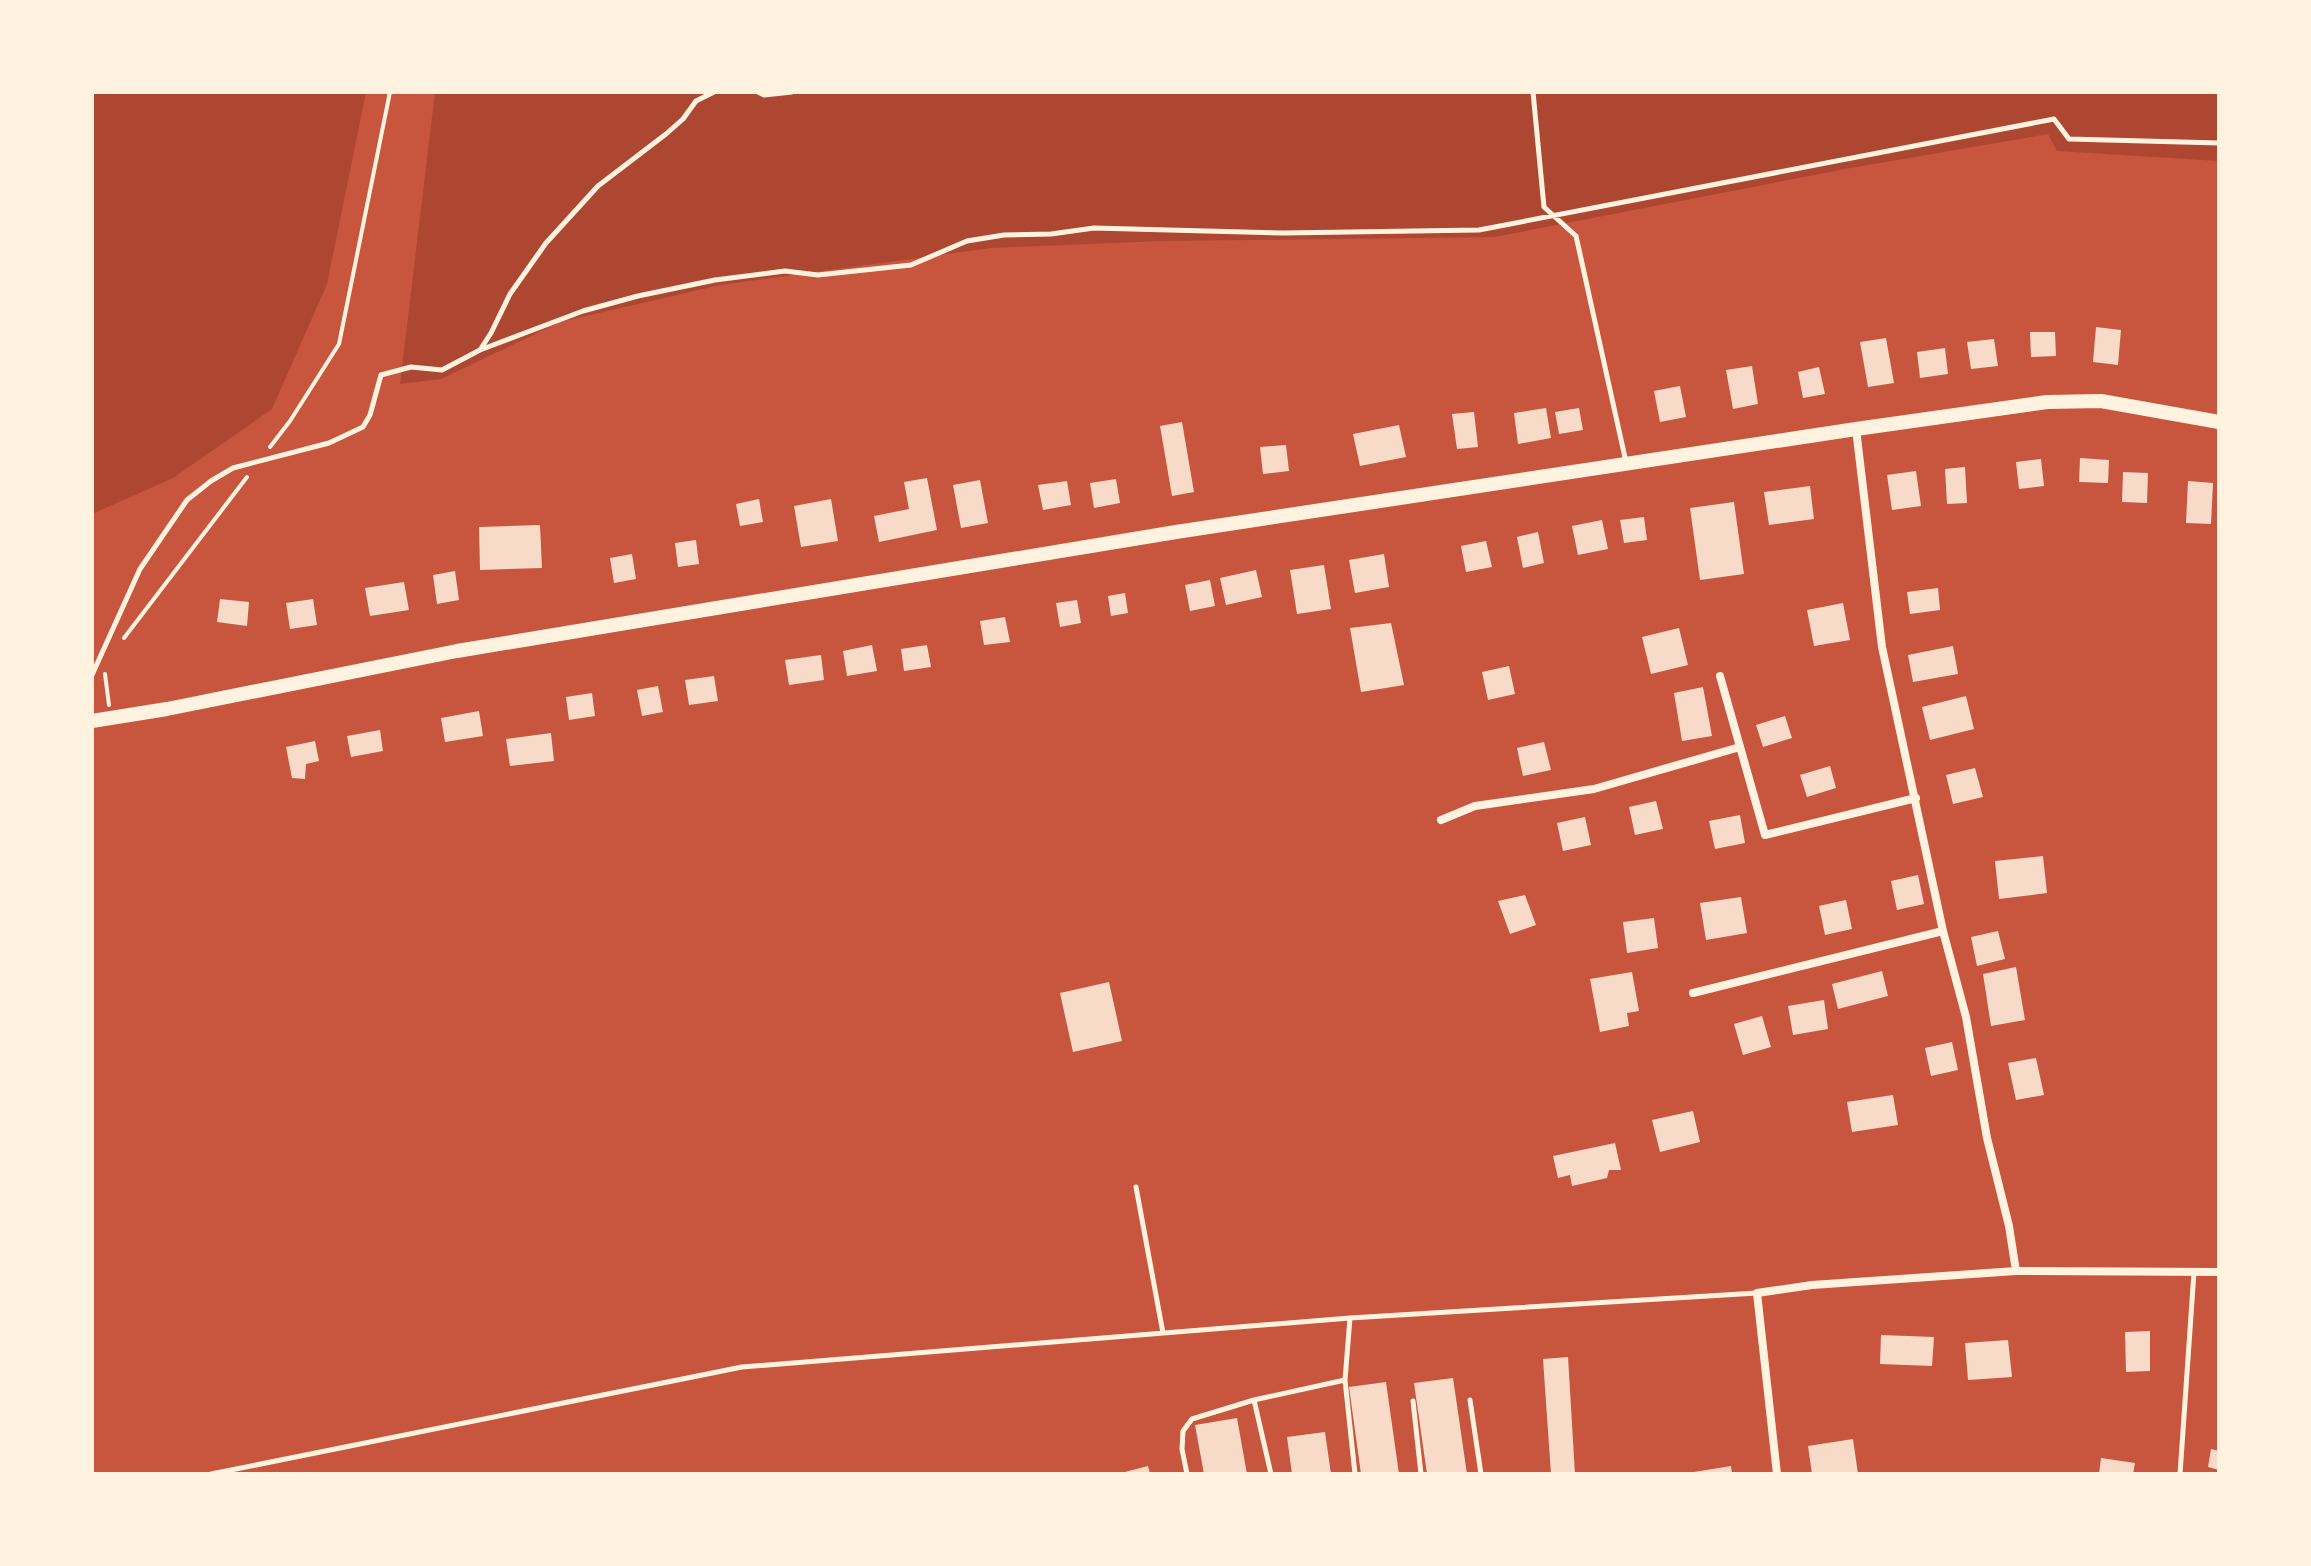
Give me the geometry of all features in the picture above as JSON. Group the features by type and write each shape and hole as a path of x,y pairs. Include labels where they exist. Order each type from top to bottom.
{"main road":[{"path":"92,721 457,651 1176,532 2047,402 2101,401 2219,422"}],"street":[{"path":"1856,429 1882,647 1943,931 1966,1017 1987,1138 2009,1226 2016,1271"},
{"path":"1720,676 1765,835 1916,798"},
{"path":"1441,820 1475,806 1594,789 1740,747"},
{"path":"1693,993 1943,931"},
{"path":"1777,1474 1757,1293 1812,1285 2016,1271 2219,1272"}],"lane":[{"path":"480,350 510,294 546,243 598,186 666,134 683,119 696,101 714,92"},
{"path":"758,92 764,95 792,92"},
{"path":"1533,92 1544,207 1576,236 1627,464"},
{"path":"92,675 140,569 187,500 211,481 233,468 329,443 363,427 370,415 381,375 411,367 442,370 480,350 583,311 653,293 715,280 785,271 818,275 911,265 967,241 1094,228 1284,233 1479,230 2054,119 2069,139 2219,143"},
{"path":"1136,1187 1163,1333"},
{"path":"2180,1474 2194,1272"},
{"path":"211,1474 742,1367 1350,1318 1757,1293"},
{"path":"1350,1318 1345,1380 1355,1474"},
{"path":"1187,1474 1182,1449 1183,1431 1192,1419 1254,1400 1345,1380"},
{"path":"1254,1400 1271,1474"},
{"path":"1470,1400 1481,1474"},
{"path":"1413,1401 1421,1474"}],"path":[{"path":"120,646 290,421 339,344 390,92"},
{"path":"105,671 110,718"}],"shaded area":[{"path":"92,92 366,92 327,284 272,409 173,478 92,514"},
{"path":"435,92 2219,92 2219,161 2057,151 2048,134 1845,169 1495,237 1162,241 991,248 720,285 560,322 441,379 400,384"}],"building":[{"path":"2096,327 2121,330 2118,365 2093,362"},
{"path":"2030,332 2055,332 2056,356 2031,357"},
{"path":"1886,338 1894,383 1868,387 1860,342"},
{"path":"1994,339 1998,366 1971,369 1967,342"},
{"path":"1945,348 1948,374 1920,378 1917,352"},
{"path":"1752,366 1758,404 1733,409 1726,370"},
{"path":"1819,367 1825,394 1803,398 1798,372"},
{"path":"1680,386 1686,417 1660,422 1654,391"},
{"path":"1546,408 1551,438 1518,444 1514,413"},
{"path":"1579,408 1583,430 1559,434 1555,412"},
{"path":"1474,412 1478,447 1457,449 1452,414"},
{"path":"1182,422 1194,492 1172,496 1160,426"},
{"path":"1399,425 1406,457 1360,466 1353,434"},
{"path":"1286,445 1289,471 1263,474 1260,447"},
{"path":"2080,458 2109,460 2108,483 2079,482"},
{"path":"2041,459 2044,486 2019,489 2016,462"},
{"path":"1965,467 1967,503 1947,504 1945,469"},
{"path":"1916,471 1921,506 1892,510 1887,475"},
{"path":"2123,472 2148,473 2147,503 2122,502"},
{"path":"927,478 937,530 879,542 874,516 909,509 904,482"},
{"path":"1116,479 1120,503 1094,508 1090,483"},
{"path":"980,480 988,523 961,528 953,485"},
{"path":"1067,481 1071,505 1043,510 1038,485"},
{"path":"2188,481 2213,483 2211,524 2186,523"},
{"path":"1810,486 1814,519 1769,525 1764,492"},
{"path":"759,499 763,522 740,526 736,504"},
{"path":"831,499 838,541 801,547 794,506"},
{"path":"1734,502 1744,574 1700,580 1690,508"},
{"path":"1644,517 1647,540 1624,543 1620,520"},
{"path":"1602,520 1608,549 1578,555 1572,526"},
{"path":"540,525 542,568 480,570 479,527"},
{"path":"1538,532 1544,563 1523,568 1517,537"},
{"path":"696,540 699,564 678,567 675,543"},
{"path":"1486,541 1492,567 1466,572 1461,546"},
{"path":"632,554 636,579 614,583 610,558"},
{"path":"1384,554 1389,587 1355,593 1349,560"},
{"path":"1324,565 1331,609 1297,614 1290,570"},
{"path":"1256,570 1262,597 1226,605 1220,578"},
{"path":"455,571 459,600 437,604 433,575"},
{"path":"1210,580 1215,606 1190,611 1185,585"},
{"path":"404,582 409,610 370,616 365,588"},
{"path":"1938,588 1940,610 1910,614 1907,592"},
{"path":"1125,593 1128,613 1111,616 1108,596"},
{"path":"220,599 249,602 247,626 217,622"},
{"path":"313,599 317,625 290,629 286,603"},
{"path":"1077,600 1081,623 1060,627 1056,603"},
{"path":"1843,603 1850,640 1814,646 1807,610"},
{"path":"1005,617 1010,642 984,645 980,621"},
{"path":"1391,623 1404,685 1361,692 1350,628"},
{"path":"1679,628 1688,665 1651,674 1642,637"},
{"path":"872,645 877,671 847,676 843,651"},
{"path":"927,645 931,667 904,671 901,649"},
{"path":"1953,646 1958,674 1913,682 1908,655"},
{"path":"821,655 824,680 789,685 785,660"},
{"path":"1509,666 1515,694 1488,700 1482,672"},
{"path":"714,676 718,701 689,705 685,680"},
{"path":"658,686 663,712 642,716 637,690"},
{"path":"1703,687 1712,736 1682,741 1674,693"},
{"path":"592,693 595,716 569,720 566,697"},
{"path":"1966,696 1974,729 1930,740 1922,707"},
{"path":"479,711 483,736 445,742 441,718"},
{"path":"1785,716 1792,738 1763,747 1756,725"},
{"path":"380,730 383,751 351,757 347,736"},
{"path":"551,733 554,761 510,766 506,739"},
{"path":"315,741 319,761 306,764 305,779 292,778 286,747"},
{"path":"1544,742 1551,770 1523,776 1517,748"},
{"path":"1830,766 1836,788 1807,797 1800,775"},
{"path":"1975,768 1983,797 1953,804 1946,775"},
{"path":"1656,801 1663,829 1635,835 1629,807"},
{"path":"1740,815 1745,843 1715,849 1709,821"},
{"path":"1585,817 1591,845 1563,851 1557,823"},
{"path":"2043,856 2047,893 1999,899 1995,861"},
{"path":"1918,875 1924,904 1897,910 1891,881"},
{"path":"1525,895 1536,925 1510,934 1498,901"},
{"path":"1741,897 1747,933 1706,940 1700,903"},
{"path":"1846,900 1852,929 1825,935 1819,906"},
{"path":"1654,918 1658,948 1627,953 1623,922"},
{"path":"1998,931 2005,959 1977,966 1971,937"},
{"path":"2016,967 2025,1020 1991,1026 1983,974"},
{"path":"1882,971 1888,996 1838,1009 1832,984"},
{"path":"1632,972 1639,1011 1627,1013 1629,1026 1600,1032 1590,979"},
{"path":"1109,982 1122,1041 1073,1052 1060,993"},
{"path":"1824,1000 1828,1029 1793,1035 1788,1006"},
{"path":"1762,1016 1771,1047 1743,1055 1734,1024"},
{"path":"1952,1042 1958,1070 1931,1076 1925,1048"},
{"path":"2036,1058 2044,1095 2016,1100 2008,1063"},
{"path":"1893,1095 1898,1125 1852,1132 1847,1102"},
{"path":"1693,1111 1700,1142 1660,1152 1652,1120"},
{"path":"1615,1143 1621,1170 1609,1170 1607,1178 1572,1186 1570,1175 1558,1178 1553,1156"},
{"path":"2150,1331 2150,1371 2126,1372 2125,1332"},
{"path":"1881,1335 1934,1337 1932,1366 1880,1364"},
{"path":"2008,1340 2012,1377 1968,1380 1965,1343"},
{"path":"1568,1357 1575,1474 1551,1474 1543,1359"},
{"path":"1453,1378 1467,1474 1427,1474 1414,1383"},
{"path":"1386,1382 1399,1474 1361,1474 1349,1387"},
{"path":"1237,1418 1247,1474 1204,1474 1195,1425"},
{"path":"1325,1432 1331,1474 1292,1474 1287,1437"},
{"path":"1853,1439 1858,1474 1812,1474 1808,1446"},
{"path":"2211,1449 2219,1451 2219,1470 2208,1467"},
{"path":"2101,1458 2135,1463 2133,1474 2099,1474"},
{"path":"1148,1466 1150,1474 1121,1474 1121,1473"},
{"path":"1731,1466 1732,1474 1694,1474 1694,1472"}]}
